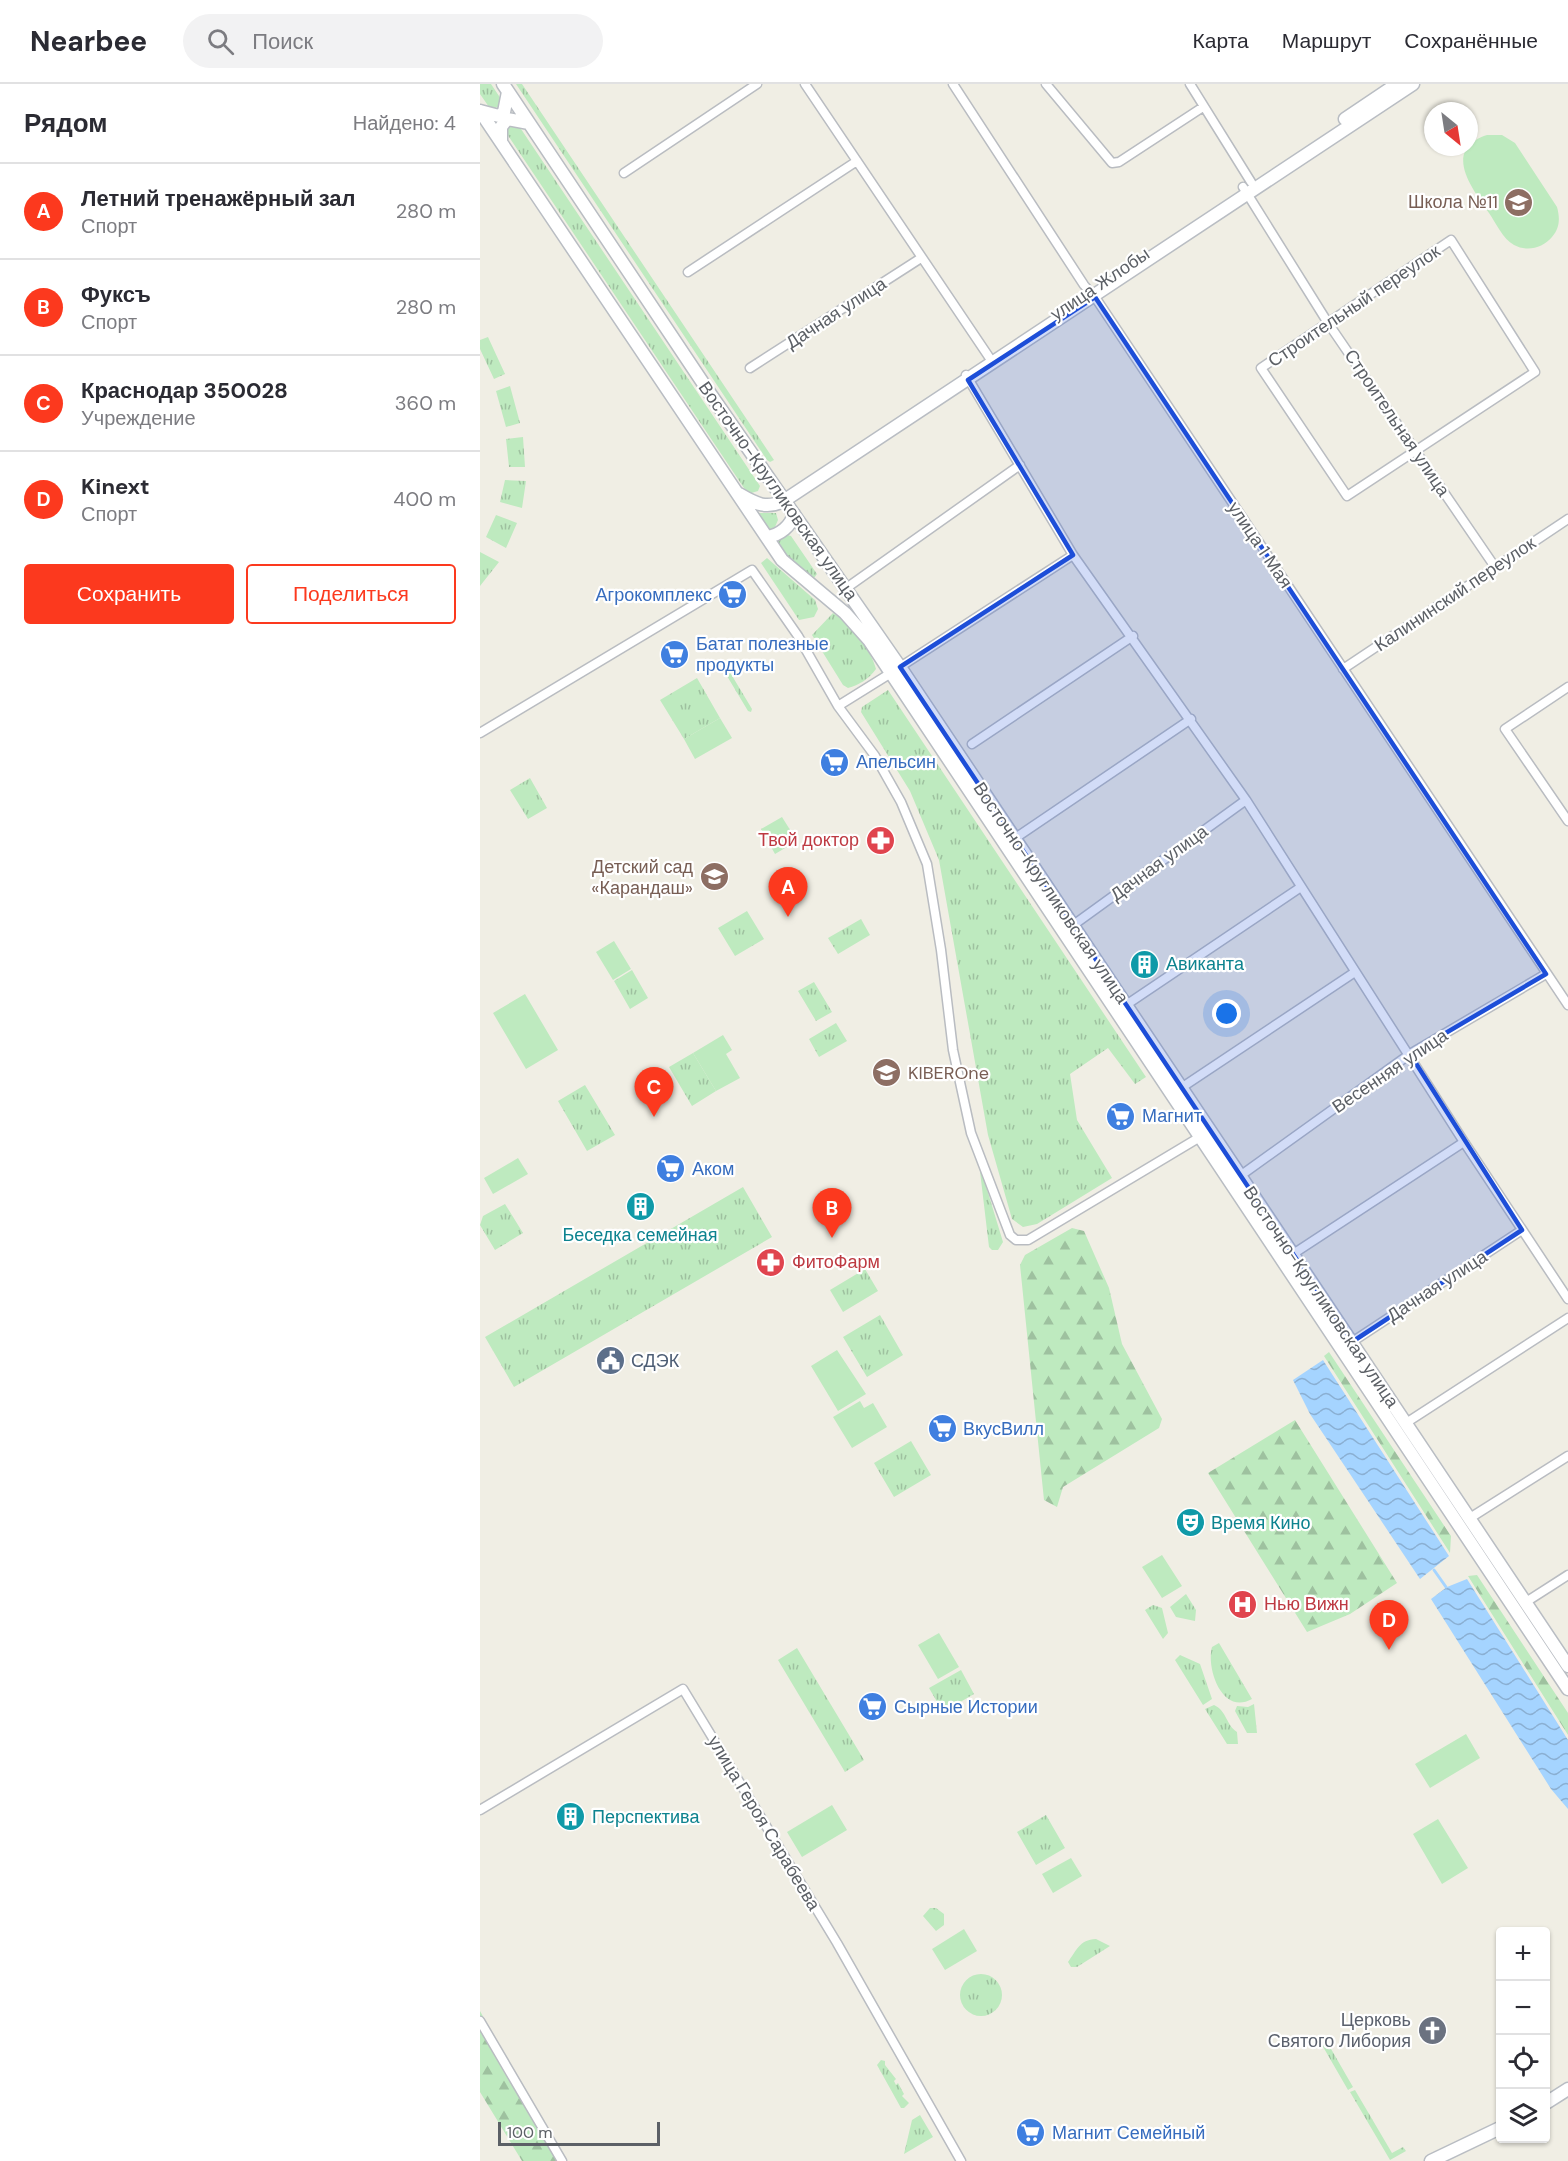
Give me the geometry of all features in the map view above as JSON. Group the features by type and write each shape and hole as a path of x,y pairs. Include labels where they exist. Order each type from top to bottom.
{"main road":[{"name":"улица Жлобы","path":"735,492 770,507 785,500 1393,88 1413,84"},
{"name":"Восточно-Кругликовская улица","path":"480,111 499,116 504,112 506,88"},
{"name":"Восточно-Кругликовская улица","path":"506,88 711,395 795,514 895,670 1014,839 1126,1005 1568,1666"},
{"name":"Восточно-Кругликовская улица","path":"480,111 782,560 854,622 882,659 895,670 899,686 1568,1689"},
{"path":"501,142 503,122 515,119 530,123"},
{"name":"улица Жлобы","path":"772,480 789,486 802,481 967,377"},
{"path":"767,537 790,524 795,514"},
{"path":"1550,2100 1568,2089"},
{"path":"1431,2161 1496,2130"}],"street":[{"path":"624,173 757,84"},
{"path":"805,84 991,361"},
{"name":"улица 1 Мая","path":"953,84 1568,1005"},
{"path":"1046,84 1112,163 1119,162 1203,106"},
{"name":"Строительная улица","path":"1190,84 1247,187 1328,323 1495,567"},
{"path":"688,272 857,161"},
{"name":"Строительный переулок","path":"1451,240 1535,372 1347,496 1261,368 1328,323 1451,240"},
{"name":"Дачная улица","path":"750,368 921,258"},
{"path":"967,377 1073,555 1133,636 1246,800 1464,1142 1568,1299"},
{"path":"845,589 1020,465"},
{"name":"Калининский переулок","path":"1342,669 1568,519"},
{"path":"838,706 1073,555"},
{"path":"480,733 752,570 798,636 838,706 875,756 891,784 927,864 961,1088 971,1133 1010,1235 1016,1240 1028,1240 1200,1137"},
{"path":"972,744 1133,636"},
{"path":"1568,687 1506,729 1568,821"},
{"path":"1014,839 1191,719"},
{"name":"Дачная улица","path":"1072,926 1246,800"},
{"path":"1126,1005 1301,887"},
{"path":"1181,1088 1355,972"},
{"name":"Весенняя улица","path":"1240,1176 1410,1054 1546,974"},
{"path":"1293,1254 1464,1142"},
{"name":"Дачная улица","path":"1352,1342 1522,1230"},
{"path":"1406,1423 1568,1318"},
{"path":"1470,1518 1568,1456"},
{"path":"1526,1602 1568,1575"},
{"name":"улица Героя Сарабеева","path":"480,1809 683,1689 837,1943 961,2161"},
{"path":"480,2021 562,2161"}],"highlighted area":[{"path":"1095,297 1546,974 1410,1054 1522,1230 1352,1342 900,667 1073,555 968,380"}],"green space":[{"path":"480,84 491,84 501,99 500,106 489,107 480,94"},
{"path":"516,84 522,84 774,460 770,462 767,460"},
{"path":"513,123 519,126 760,486 758,491 748,494 507,134 506,127"},
{"path":"1487,135 1502,135 1515,143 1557,207 1559,219 1557,230 1548,241 1539,246 1524,248 1506,239 1475,193 1465,171 1464,156 1478,156 1478,140"},
{"path":"488,337 505,374 494,379 480,349 480,340"},
{"path":"510,386 520,423 506,427 496,391"},
{"path":"523,437 525,467 509,467 506,439"},
{"path":"505,480 526,481 522,508 500,502"},
{"path":"758,513 776,513 778,520 775,527 769,530"},
{"path":"496,515 517,523 506,548 486,537"},
{"path":"784,534 791,536 817,574 814,578 787,557 777,544 778,539"},
{"path":"480,552 499,562 480,586"},
{"path":"767,558 815,600 818,609 814,617 799,620 761,563"},
{"path":"833,613 859,638 870,654 876,669 864,681 848,688 843,685 812,635"},
{"path":"725,664 752,709 751,712 748,711 721,666"},
{"path":"697,678 720,718 684,739 660,700"},
{"path":"888,690 1146,1077 1135,1084 1108,1048 1070,1074 1077,1120 1112,1178 1037,1224 1023,1227 1012,1219 988,1135 939,860 910,791 861,712 862,707"},
{"path":"720,718 732,738 695,759 684,739"},
{"path":"530,778 547,808 528,819 510,790"},
{"path":"782,817 797,841 775,854 761,829"},
{"path":"747,911 764,939 735,956 718,928"},
{"path":"861,919 870,935 838,954 828,938"},
{"path":"614,941 631,969 613,980 596,952"},
{"path":"632,970 648,998 630,1009 614,981"},
{"path":"814,982 832,1012 816,1021 798,991"},
{"path":"525,994 558,1050 526,1069 493,1013"},
{"path":"836,1023 847,1041 819,1057 809,1039"},
{"path":"723,1035 732,1050 726,1054 740,1078 716,1091 693,1053"},
{"path":"693,1053 716,1091 692,1106 669,1067"},
{"path":"585,1085 615,1135 587,1151 558,1101"},
{"path":"518,1158 528,1174 493,1194 484,1178"},
{"path":"979,1163 1003,1242 998,1250 992,1250 989,1247"},
{"path":"743,1187 772,1237 514,1387 485,1337"},
{"path":"505,1204 523,1233 495,1250 480,1225 483,1216"},
{"path":"1072,1228 1084,1231 1109,1288 1122,1344 1162,1419 1159,1428 1063,1487 1057,1507 1044,1500 1020,1265 1025,1255"},
{"path":"865,1269 878,1291 843,1312 830,1290"},
{"path":"880,1315 903,1355 867,1377 843,1337"},
{"path":"837,1350 866,1394 838,1411 811,1366"},
{"path":"1329,1352 1451,1536 1450,1553 1324,1356"},
{"path":"860,1401 864,1408 873,1403 887,1427 852,1448 833,1417"},
{"path":"1295,1420 1397,1583 1350,1614 1307,1632 1208,1473"},
{"path":"911,1441 931,1475 894,1497 874,1463"},
{"path":"1162,1555 1182,1586 1162,1598 1142,1567"},
{"path":"1477,1575 1568,1713 1568,1735 1468,1576"},
{"path":"1186,1594 1196,1610 1195,1621 1176,1617 1170,1607"},
{"path":"1153,1605 1162,1608 1168,1633 1163,1639 1145,1610"},
{"path":"939,1633 959,1667 938,1679 918,1645"},
{"path":"1219,1643 1252,1699 1241,1703 1232,1701 1218,1687 1211,1656 1212,1647"},
{"path":"797,1648 864,1760 845,1772 778,1660"},
{"path":"1180,1655 1200,1664 1212,1699 1203,1705 1175,1660"},
{"path":"961,1670 974,1694 943,1712 929,1688"},
{"path":"1254,1704 1257,1733 1247,1733 1235,1711 1237,1706 1248,1707"},
{"path":"1214,1705 1222,1711 1237,1732 1238,1744 1227,1744 1205,1709"},
{"path":"1466,1734 1480,1758 1430,1788 1415,1764"},
{"path":"832,1805 847,1830 802,1857 787,1832"},
{"path":"1046,1815 1065,1848 1036,1865 1017,1832"},
{"path":"1438,1819 1468,1868 1442,1884 1413,1834"},
{"path":"1071,1858 1082,1876 1053,1893 1042,1874"},
{"path":"930,1908 936,1908 944,1914 944,1925 936,1931 923,1916"},
{"path":"964,1929 977,1951 945,1970 932,1949"},
{"path":"1096,1939 1110,1946 1077,1967 1071,1967 1068,1962 1079,1946 1086,1941"},
{"path":"981,1974 996,1980 1002,1995 996,2010 981,2016 966,2010 960,1995 966,1980"},
{"path":"480,2011 564,2161 522,2161 480,2092"},
{"path":"1323,2035 1353,2087 1348,2090 1318,2038"},
{"path":"881,2060 885,2061 885,2065 896,2079 894,2081 896,2085 898,2083 904,2094 902,2096 909,2103 904,2108 901,2108 877,2065"},
{"path":"1355,2090 1392,2153 1403,2147 1406,2151 1390,2160 1350,2092"},
{"path":"920,2115 933,2137 904,2154 912,2120"}],"water":[{"path":"1323,1360 1449,1556 1420,1579 1310,1414 1293,1380"},
{"path":"1467,1579 1568,1740 1568,1809 1551,1789 1431,1599 1447,1587"}],"waterway":[{"path":"1434,1570 1446,1587"}],"place":[{"name":"Школа №11","path":"1519,202"},
{"name":"Агрокомплекс","path":"733,595"},
{"name":"Батат полезные продукты","path":"675,654"},
{"name":"Апельсин","path":"835,762"},
{"name":"Твой доктор","path":"880,840"},
{"name":"Детский сад «Карандаш»","path":"714,877"},
{"name":"Летний тренажёрный зал","path":"788,917"},
{"name":"Авиканта","path":"1145,964"},
{"name":"KIBEROne","path":"887,1073"},
{"name":"Магнит","path":"1121,1116"},
{"name":"Краснодар 350028","path":"654,1117"},
{"name":"Аком","path":"671,1169"},
{"name":"Беседка семейная","path":"640,1206"},
{"name":"Фуксъ","path":"832,1238"},
{"name":"ФитоФарм","path":"771,1262"},
{"name":"СДЭК","path":"610,1361"},
{"name":"ВкусВилл","path":"942,1429"},
{"name":"Время Кино","path":"1190,1523"},
{"name":"Нью Вижн","path":"1243,1604"},
{"name":"Kinext","path":"1389,1650"},
{"name":"Сырные Истории","path":"873,1707"},
{"name":"Перспектива","path":"571,1817"},
{"name":"Церковь Святого Либория","path":"1432,2030"},
{"name":"Магнит Семейный","path":"1031,2133"}]}
